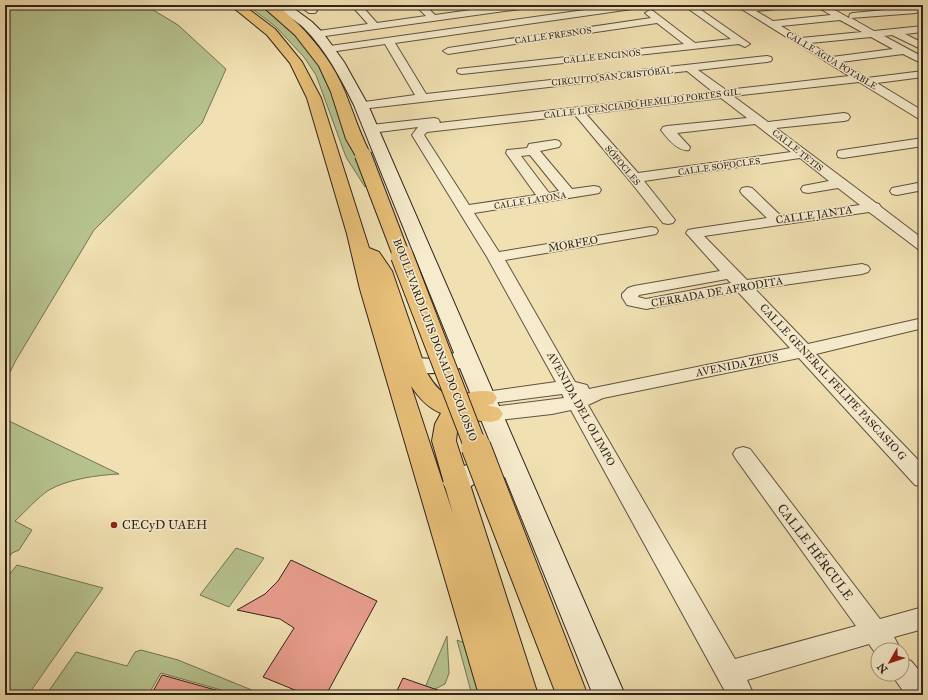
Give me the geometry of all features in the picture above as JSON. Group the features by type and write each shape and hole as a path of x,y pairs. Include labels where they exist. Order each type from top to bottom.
{"main road":[{"path":"236,5 271,32 296,62 312,92 388,349 495,695"},
{"name":"BOULEVARD LUIS DONALDO COLOSIO","path":"267,5 291,24 306,39 329,72 353,137 363,155 572,695"},
{"path":"360,251 372,256 382,271 413,365 419,379 430,394 444,405 465,412 488,406"},
{"path":"456,410 447,421 444,441 522,695"}],"street":[{"path":"356,5 375,26"},
{"path":"420,5 433,18"},
{"path":"318,34 433,18 487,8 527,5"},
{"path":"330,48 639,5 694,47"},
{"name":"CIRCUITO SAN CRISTÓBAL","path":"361,104 767,59 688,5"},
{"path":"744,7 787,5"},
{"path":"819,5 923,61"},
{"path":"831,5 923,47"},
{"path":"904,5 920,11"},
{"path":"285,6 318,34 330,48 342,66 361,104 370,129 609,695"},
{"name":"CALLE AGUA POTABLE","path":"744,7 923,116"},
{"path":"853,16 920,11"},
{"path":"772,24 842,17"},
{"name":"CALLE FRESNOS","path":"448,51 659,20"},
{"path":"799,40 923,29"},
{"path":"436,33 476,92"},
{"path":"891,33 923,53"},
{"path":"388,40 422,98"},
{"name":"CALLE ENCINOS","path":"462,71 741,41"},
{"path":"830,60 904,51"},
{"name":"CALLE TETIS","path":"685,68 715,91 762,123 874,207"},
{"name":"CALLE LICENCIADO HEMILIO PORTES GIL","path":"423,129 715,91 860,77 922,74"},
{"path":"370,129 715,91"},
{"name":"SÓFOCLES","path":"577,110 635,178 668,220"},
{"path":"684,147 667,130 844,117"},
{"name":"AVENIDA DEL OLIMPO","path":"423,129 418,135 495,257 741,695"},
{"path":"843,154 923,142"},
{"path":"545,198 512,153 555,144"},
{"path":"533,149 568,194"},
{"name":"CALLE SÓFOCLES","path":"635,178 803,154"},
{"path":"808,189 840,183"},
{"path":"897,191 923,186"},
{"name":"CALLE LATONA","path":"466,210 594,190"},
{"path":"747,192 778,220"},
{"path":"874,207 923,246"},
{"name":"CALLE JANTA","path":"693,233 874,207"},
{"name":"MORFEO","path":"495,257 651,231"},
{"name":"CALLE GENERAL FELIPE PASCASIO G","path":"693,233 923,479"},
{"name":"CERRADA DE AFRODITA","path":"731,274 634,291 630,294 630,297 633,301 646,304 742,286 862,269"},
{"name":"AVENIDA ZEUS","path":"488,406 532,410 573,395 598,393 804,351 923,323"},
{"path":"413,365 422,367 441,366 456,362 466,354"},
{"name":"CALLE HÉRCULE","path":"743,454 881,641"},
{"path":"456,483 464,477 484,470 505,469 516,472"},
{"path":"728,673 881,641 923,618"},
{"path":"910,679 922,695"}],"green space":[{"path":"5,5 145,5 178,25 226,69 202,123 94,230 16,360 5,382"},
{"path":"247,5 260,5 267,9 304,41 325,74 367,186 365,187 346,157 316,75 304,57 275,26"},
{"path":"7,420 119,474 102,475 74,480 57,486 45,493 15,521 32,530 19,550 12,553 5,562 5,424"},
{"path":"236,548 264,558 229,607 200,595"},
{"path":"17,565 103,588 28,695 5,695 5,580"},
{"path":"447,636 449,673 445,684 435,689 424,690"},
{"path":"457,640 467,644 479,695 472,695"},
{"path":"141,650 178,660 264,695 239,695 161,673 148,695 46,695 76,652 127,666 135,652"}],"building":[{"path":"291,560 377,601 326,695 307,695 263,677 294,628 280,619 237,610 265,594 278,581"},
{"path":"162,675 219,691 218,695 151,695"},
{"path":"403,678 446,693 446,695 395,695"}],"place":[{"name":"CECyD UAEH","path":"114,525"}]}
